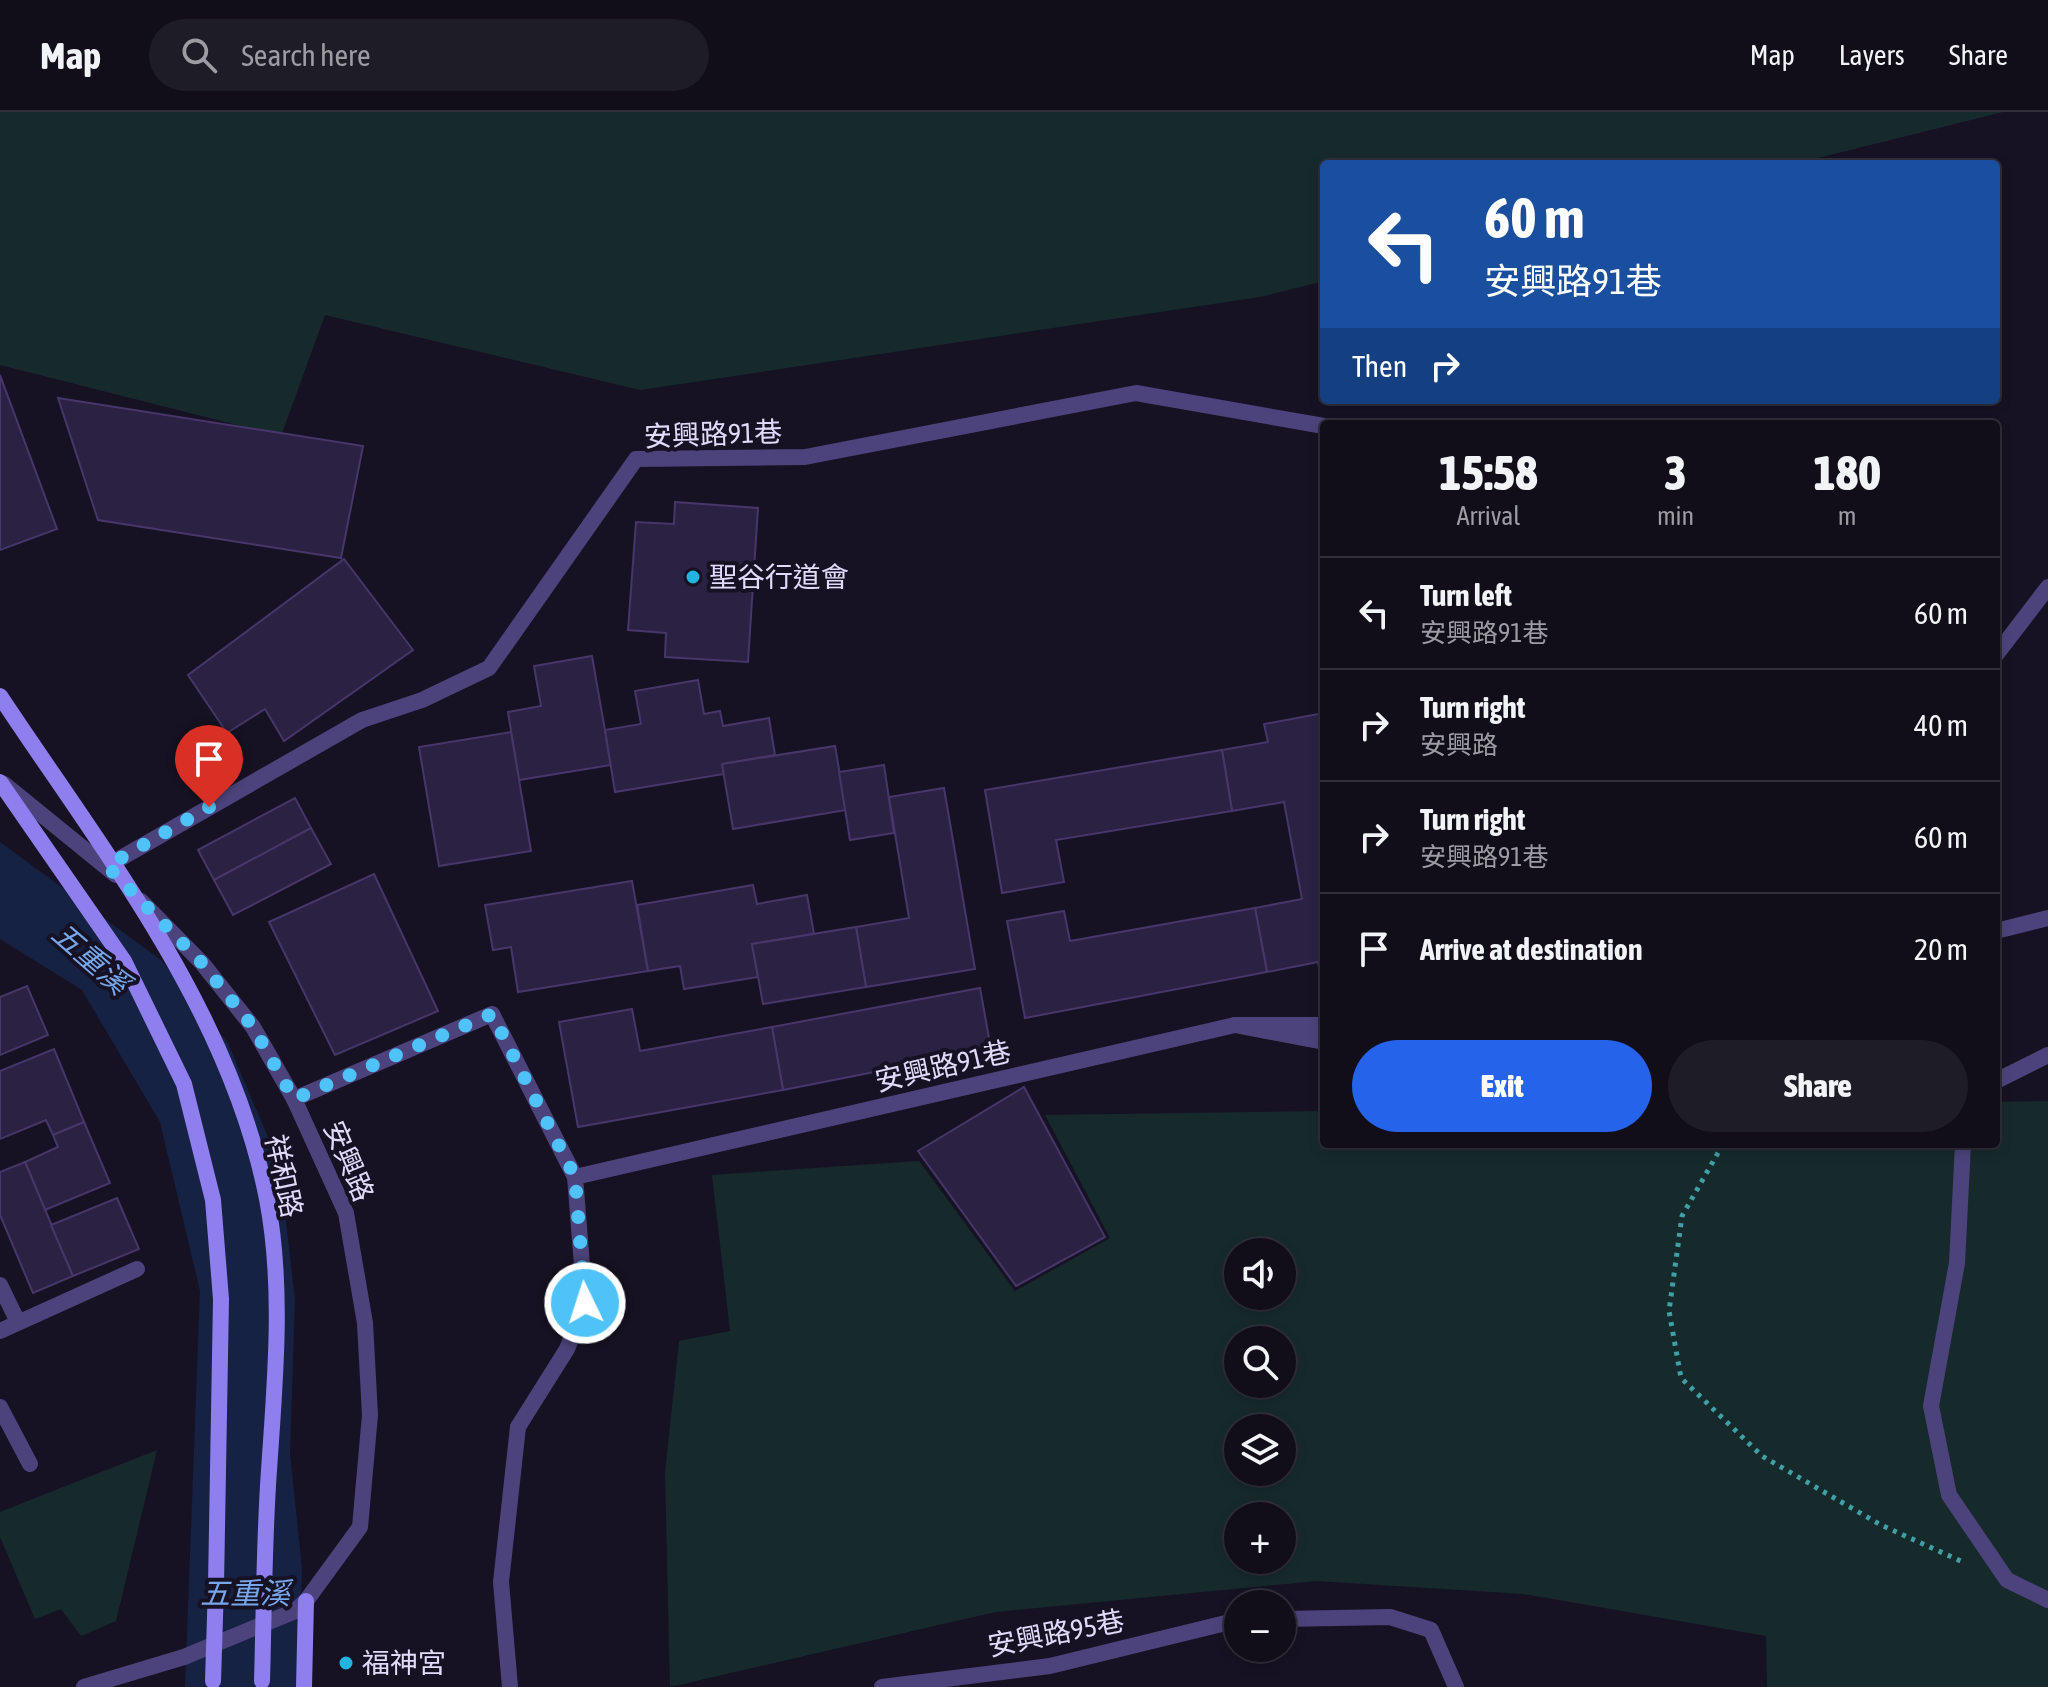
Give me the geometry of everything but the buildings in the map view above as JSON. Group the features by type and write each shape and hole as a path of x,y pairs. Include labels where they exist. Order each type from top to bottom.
{"main road":[{"name":"祥和路","path":"0,696 155,929 189,993 240,1098 267,1200 277,1308 262,1687"},
{"path":"0,781 124,961 184,1084 213,1200 221,1327 213,1687"},
{"path":"301,1606 304,1687"}],"street":[{"name":"安興路91巷","path":"107,866 362,720 422,700 489,668 636,459 805,457 1136,393 1320,425"},
{"path":"2000,650 2048,587"},
{"name":"安興路","path":"0,781 107,866 202,963 253,1027 294,1099 346,1213 365,1323 370,1415 360,1527 301,1606"},
{"path":"2000,930 2048,918"},
{"path":"294,1099 492,1014 575,1177 585,1303 567,1349 518,1427 501,1582 510,1687"},
{"name":"安興路91巷","path":"575,1177 1235,1025 1320,1025"},
{"path":"1235,1025 1320,1041"},
{"path":"2000,1079 2048,1055"},
{"path":"1963,1148 1957,1263 1931,1406 1949,1495 2007,1580 2048,1600"},
{"path":"0,1331 137,1269"},
{"path":"0,1285 18,1322"},
{"path":"0,1407 30,1464"},
{"path":"84,1687 184,1657 301,1606"},
{"path":"1296,1619 1390,1617 1431,1630 1456,1687"},
{"name":"安興路95巷","path":"882,1687 1050,1666 1224,1623"}],"path":[{"path":"1721,1148 1682,1216 1669,1311 1681,1378 1762,1456 1881,1525 1964,1563"}],"green space":[{"path":"0,112 2003,112 1810,160 1320,160 1320,282 1260,297 640,390 325,315 281,436 0,365"},
{"path":"2048,1101 2048,1687 1767,1687 1766,1636 1524,1594 1317,1581 995,1612 670,1687 665,1473 679,1341 730,1331 712,1175 919,1161 1015,1291 1110,1238 1045,1115 1320,1111 1320,1148 2000,1148 2000,1102"},
{"path":"157,1450 116,1621 81,1636 61,1609 35,1619 0,1537 0,1512"}],"water":[{"name":"五重溪","path":"0,842 161,960 228,1043 279,1163 295,1299 290,1453 302,1569 298,1687 185,1687 200,1291 160,1122 82,990 0,939"}],"place":[{"name":"聖谷行道會","path":"693,577"},
{"name":"福神宮","path":"346,1663"}],"route":[{"path":"209,807 107,866 202,963 253,1027 294,1099 492,1014 575,1177 585,1303"}]}
